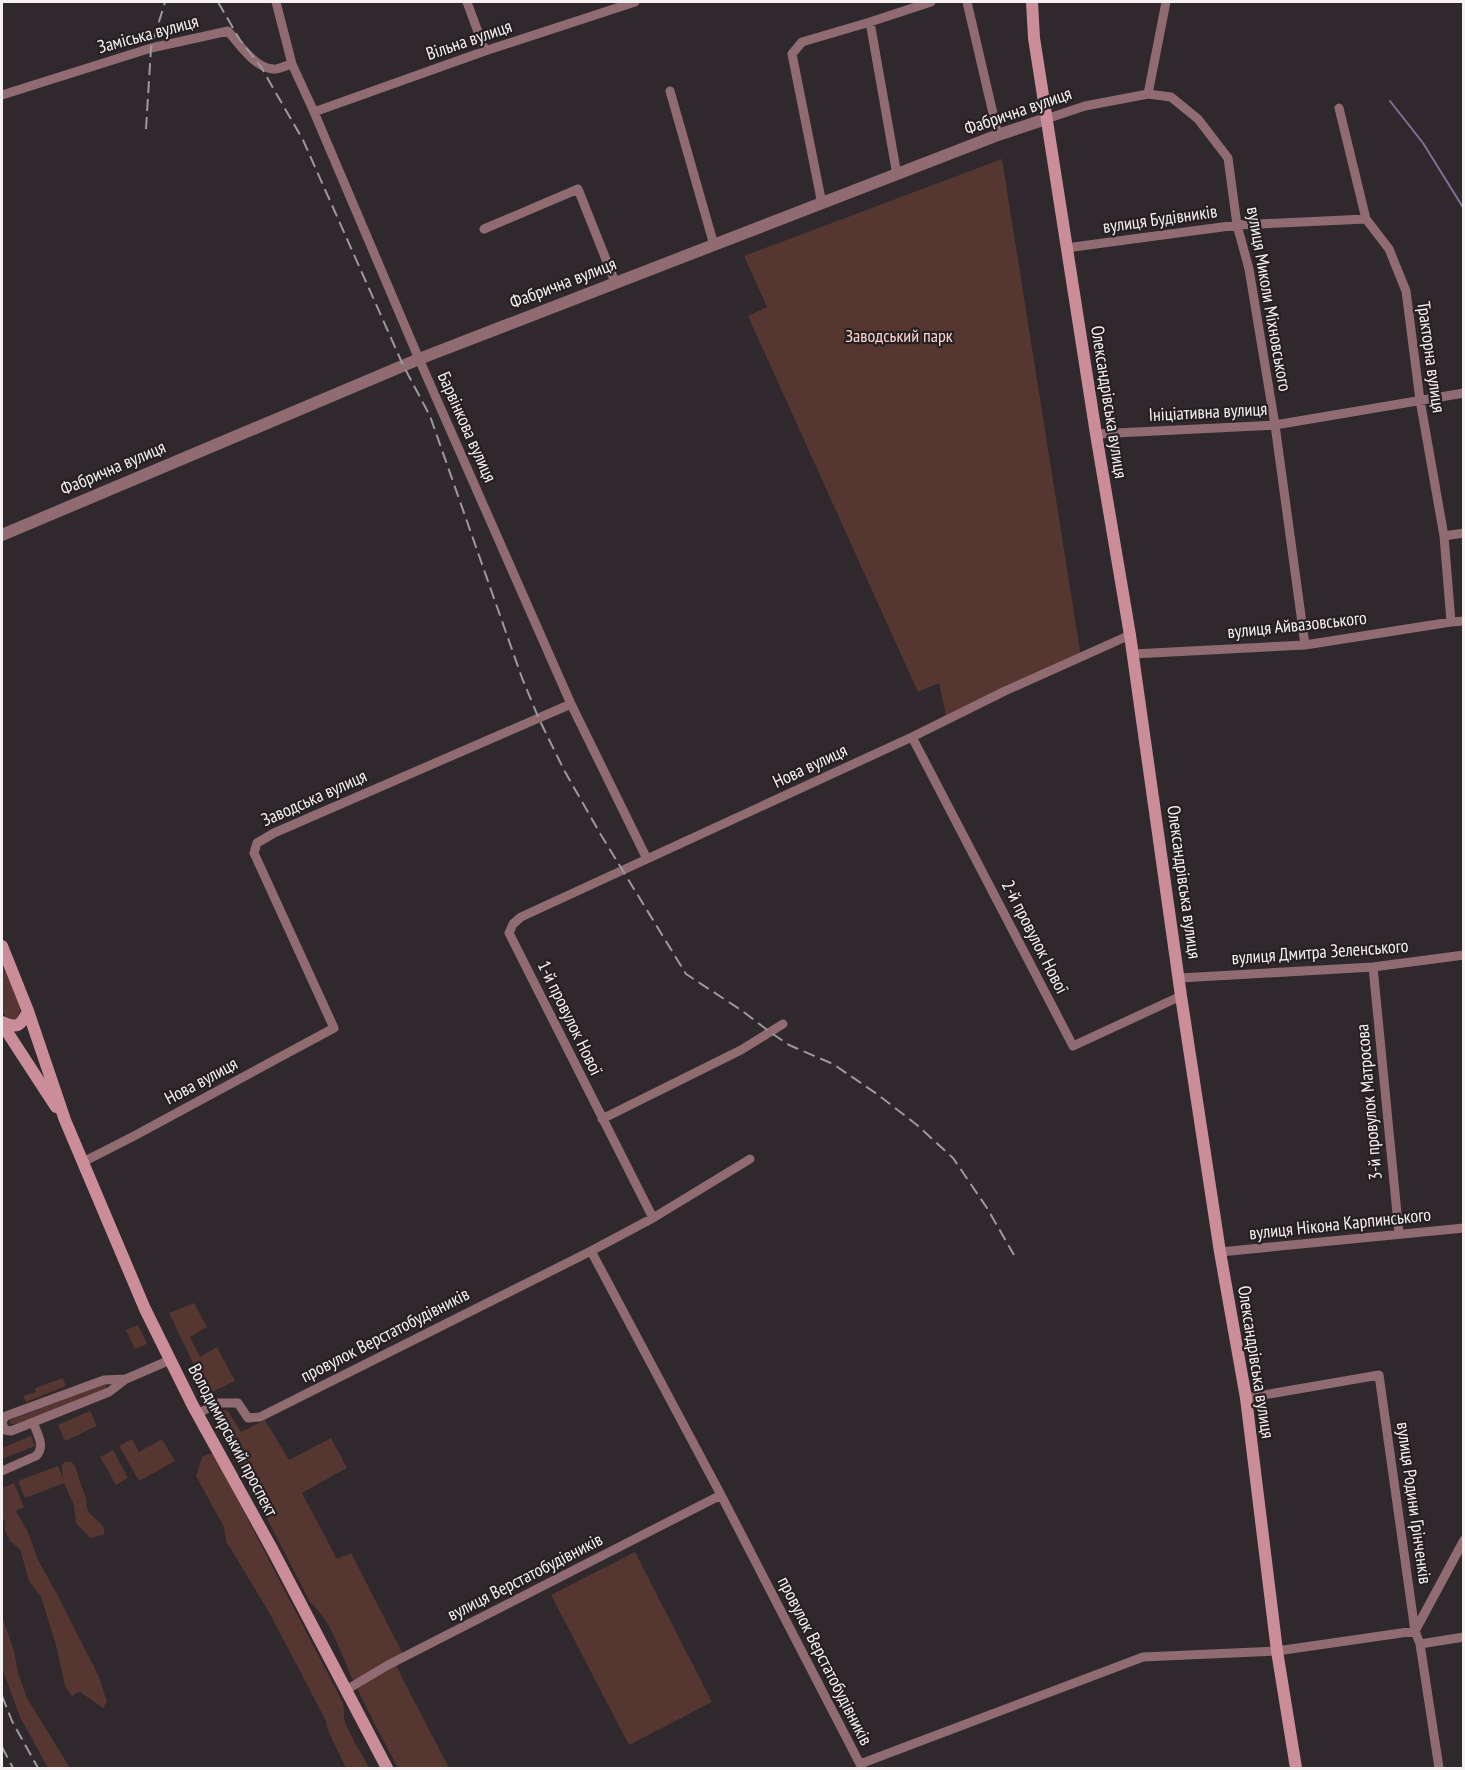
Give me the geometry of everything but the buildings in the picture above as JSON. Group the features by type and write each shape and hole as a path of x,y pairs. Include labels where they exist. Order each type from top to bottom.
{"main road":[{"name":"Олександрівська вулиця","path":"1032,2 1034,38 1046,119 1133,654 1181,996 1245,1398 1277,1652 1296,1768"},
{"name":"Володимирський проспект","path":"2,946 28,1011 65,1120 145,1309 197,1413 272,1549 387,1768"},
{"name":"Володимирський проспект","path":"2,1023 15,1026 24,1020 28,1011"},
{"name":"Володимирський проспект","path":"2,1023 65,1120"}],"street":[{"name":"Барвінкова вулиця","path":"276,2 292,64 419,359 571,704 646,859"},
{"path":"468,2 485,51"},
{"name":"Вільна вулиця","path":"314,112 609,6 635,2"},
{"path":"822,204 792,54 802,42 931,2"},
{"path":"967,2 998,135"},
{"path":"1148,94 1166,2"},
{"path":"870,22 897,175"},
{"name":"Заміська вулиця","path":"2,95 152,48 228,31 243,50 258,63 273,69 292,64"},
{"path":"670,91 714,246"},
{"name":"Фабрична вулиця","path":"2,535 419,359 615,282 714,246 998,135 1085,106 1148,94"},
{"name":"вулиця Миколи Міхновського","path":"1148,94 1171,97 1198,119 1228,158 1275,425 1305,645"},
{"name":"Тракторна вулиця","path":"1339,108 1366,219 1389,249 1406,291 1420,400 1444,536 1451,622"},
{"path":"484,229 578,189 615,282"},
{"name":"вулиця Будівників","path":"1066,248 1238,225 1366,219"},
{"name":"Ініціативна вулиця","path":"1096,435 1275,425 1464,393"},
{"path":"1444,536 1464,533"},
{"name":"вулиця Айвазовського","path":"1133,654 1305,645 1464,621"},
{"name":"Нова вулиця","path":"509,933 513,924 521,917 1130,635"},
{"name":"Заводська вулиця","path":"334,1028 254,853 257,843 274,833 571,704"},
{"name":"2-й провулок Нової","path":"912,737 1073,1046 1181,996"},
{"name":"1-й провулок Нової","path":"509,933 652,1218"},
{"name":"вулиця Дмитра Зеленського","path":"1180,978 1373,967 1464,955"},
{"name":"3-й провулок Матросова","path":"1373,967 1399,1234"},
{"path":"602,1119 741,1050 783,1024"},
{"name":"Нова вулиця","path":"83,1162 334,1028"},
{"name":"провулок Верстатобудівників","path":"197,1413 218,1403 238,1403 248,1418 260,1417 591,1251 652,1218 750,1159"},
{"name":"вулиця Нікона Карпинського","path":"1220,1252 1464,1228"},
{"name":"провулок Верстатобудівників","path":"591,1251 721,1495 860,1764 1143,1658 1277,1652"},
{"path":"2,1437 11,1431 109,1392 126,1379 170,1360"},
{"name":"вулиця Родини Грінченків","path":"1245,1398 1379,1376 1415,1631 1420,1644 1439,1768"},
{"path":"11,1431 5,1430 3,1419 104,1380 126,1379"},
{"path":"2,1471 40,1452 42,1447 33,1422"},
{"name":"вулиця Верстатобудівників","path":"346,1690 388,1665 721,1495"},
{"path":"1277,1652 1415,1631 1464,1540"},
{"path":"1420,1644 1464,1637"}],"green space":[{"name":"Заводський парк","path":"1002,159 1081,657 947,720 939,683 918,692 748,316 767,307 744,256"},
{"path":"2,963 21,1008 18,1017 13,1020 5,1016 2,1010"},
{"path":"194,1303 207,1327 190,1337 200,1357 217,1347 235,1381 208,1394 169,1313"},
{"path":"138,1325 147,1344 135,1349 126,1330"},
{"path":"63,1378 66,1386 26,1402 23,1396 36,1392 35,1388"},
{"path":"105,1384 108,1389 15,1424 9,1422 13,1419"},
{"path":"225,1410 228,1411 241,1432 265,1420 289,1460 331,1438 347,1468 302,1493 337,1559 351,1553 403,1654 393,1660 449,1768 398,1768 354,1682 331,1629 310,1602 217,1421 218,1414"},
{"path":"90,1411 97,1426 65,1441 58,1425"},
{"path":"31,1436 35,1446 2,1459 2,1448"},
{"path":"132,1439 139,1452 162,1439 175,1461 139,1481 119,1446"},
{"path":"113,1450 128,1478 116,1485 100,1457"},
{"path":"214,1454 343,1703 345,1722 351,1735 368,1766 372,1768 346,1768 329,1733 325,1719 270,1614 226,1541 224,1527 196,1476 202,1457"},
{"path":"65,1462 72,1462 76,1468 86,1496 87,1508 103,1527 104,1535 90,1538 76,1523 74,1505 64,1483 25,1498 18,1481 58,1466 63,1478 62,1465"},
{"path":"14,1483 24,1507 16,1511 28,1532 38,1560 99,1677 107,1702 103,1708 80,1692 72,1697 65,1686 56,1645 41,1597 29,1581 20,1549 10,1541 5,1530 2,1517 2,1488"},
{"path":"635,1552 712,1702 629,1745 551,1595"},
{"path":"2,1616 27,1698 70,1768 48,1768 20,1717 2,1668"}],"waterway":[{"path":"1390,101 1423,143 1464,209"}],"railway":[{"path":"146,129 151,48 165,2"},
{"path":"218,2 240,40 261,67 303,140 403,365 430,416 522,678 539,719 564,770 601,835 686,974 789,1045 833,1064 917,1125 953,1158 987,1208 1014,1255"},
{"path":"2,1696 12,1721 38,1768"},
{"path":"2,1747 13,1768"}]}
